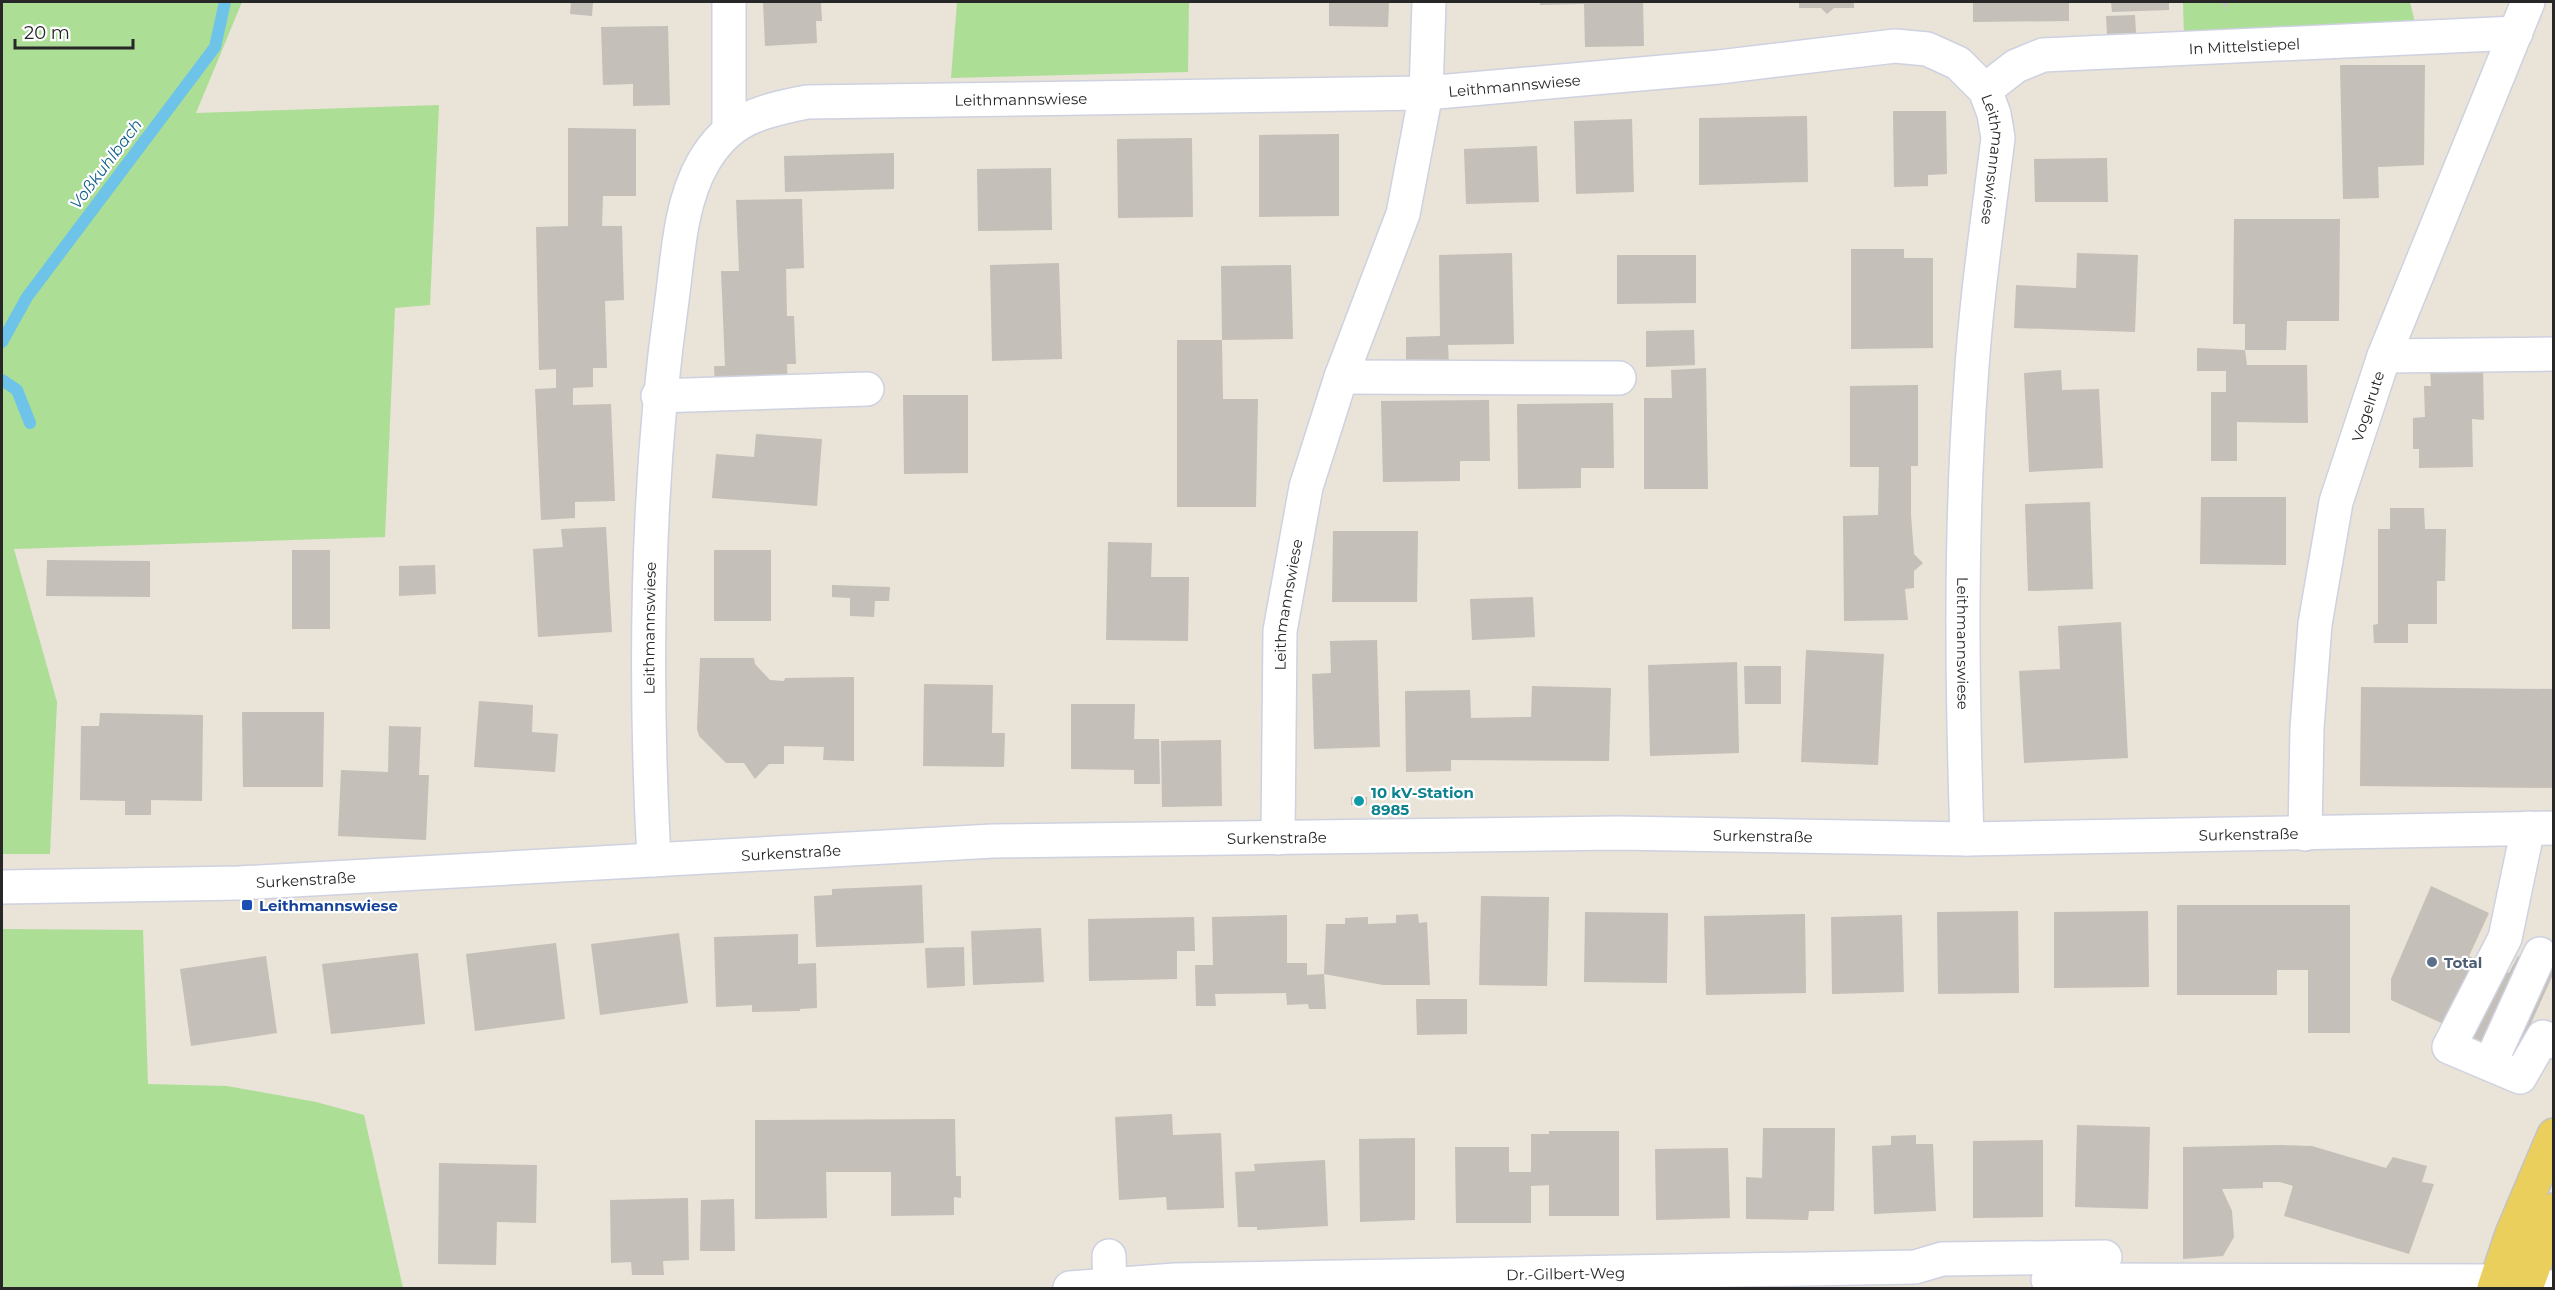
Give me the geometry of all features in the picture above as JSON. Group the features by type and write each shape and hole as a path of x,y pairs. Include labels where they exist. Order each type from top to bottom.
{"main road":[{"path":"2519,1286 2526,1240 2553,1135"},
{"path":"2526,1240 2553,1210"}],"street":[{"path":"729,2 729,129"},
{"name":"Leithmannswiese","path":"1278,838 1280,631 1306,488 1341,377 1403,214 1426,93 1429,2"},
{"name":"Vogelrute","path":"2305,834 2307,728 2315,624 2336,502 2384,356 2528,2"},
{"name":"In Mittelstiepel","path":"1984,90 2016,66 2043,55 2516,33"},
{"name":"Leithmannswiese","path":"654,860 648,607 658,396 684,213 702,164 729,129 764,110 807,102 1426,93 1719,67 1894,46 1927,49 1958,63 1984,90 1994,114 1998,138 1980,285 1971,381 1966,476 1964,647 1967,839"},
{"path":"2384,356 2553,354"},
{"path":"1341,377 1619,378"},
{"path":"658,396 867,389"},
{"path":"2540,828 2505,938 2449,1047 2520,1077 2550,1030"},
{"name":"Surkenstraße","path":"2,887 240,883 993,841 1618,833 1967,839 2540,828"},
{"path":"2490,1064 2547,957 2505,938"},
{"name":"Dr.-Gilbert-Weg","path":"1070,1288 1109,1271 1187,1280 1916,1278 1942,1259 2105,1257"},
{"path":"1949,1280 2519,1286"}],"green space":[{"path":"2,2 242,2 196,113 439,105 430,305 395,308 385,537 14,549 57,702 50,854 2,854"},
{"path":"957,2 1189,2 1188,72 951,78"},
{"path":"2183,2 2410,2 2415,23 2184,37"},
{"path":"2,929 143,930 148,1084 227,1086 316,1102 364,1115 403,1288 2,1288"}],"building":[{"path":"571,2 593,2 592,16 570,14"},
{"path":"763,2 821,2 822,21 816,21 817,43 765,46"},
{"path":"1329,2 1389,2 1388,27 1329,26"},
{"path":"1540,2 1643,2 1644,46 1585,47 1584,4 1540,5"},
{"path":"1799,2 1854,2 1854,8 1834,8 1827,14 1821,8 1799,8"},
{"path":"1973,2 2069,2 2069,21 1973,22"},
{"path":"2111,2 2169,2 2169,10 2112,12"},
{"path":"2135,15 2136,33 2107,34 2106,16"},
{"path":"668,26 670,105 633,106 633,84 603,85 601,27"},
{"path":"2340,65 2425,65 2424,165 2378,167 2379,198 2343,199"},
{"path":"1893,111 1946,111 1947,174 1928,175 1928,186 1894,187"},
{"path":"1807,116 1808,182 1699,185 1699,118"},
{"path":"1632,119 1634,192 1576,194 1574,121"},
{"path":"568,128 636,129 636,196 603,196 602,226 622,226 624,300 605,301 607,368 593,368 593,387 573,388 573,405 611,404 615,501 575,502 575,518 541,520 535,389 556,388 556,369 539,370 536,227 568,226"},
{"path":"1339,134 1339,216 1259,217 1259,135"},
{"path":"1192,138 1193,217 1118,218 1117,139"},
{"path":"1537,146 1539,202 1466,204 1464,149"},
{"path":"894,153 894,189 785,192 784,156"},
{"path":"2107,158 2108,202 2035,202 2034,159"},
{"path":"1051,168 1052,230 978,231 977,169"},
{"path":"802,199 804,268 786,269 787,316 794,316 796,364 787,364 788,389 715,391 714,366 725,366 721,271 739,271 736,200"},
{"path":"2234,219 2340,219 2339,321 2287,321 2286,350 2245,350 2245,324 2233,324"},
{"path":"1851,249 1904,249 1904,258 1933,258 1933,348 1851,349"},
{"path":"1512,253 1514,344 1448,345 1449,365 1406,366 1406,337 1440,336 1439,255"},
{"path":"2077,253 2138,255 2135,332 2014,328 2016,285 2076,288"},
{"path":"1617,255 1696,255 1696,303 1617,304"},
{"path":"1059,263 1062,359 992,361 990,265"},
{"path":"1291,265 1293,339 1222,340 1221,266"},
{"path":"1694,330 1695,365 1646,367 1646,331"},
{"path":"1177,340 1222,340 1223,399 1258,399 1256,507 1177,507"},
{"path":"2197,348 2245,350 2247,365 2307,365 2308,423 2237,422 2237,461 2211,461 2211,392 2226,392 2226,371 2197,371"},
{"path":"2483,366 2484,420 2472,419 2473,467 2419,468 2419,449 2413,449 2413,418 2425,417 2424,386 2431,386 2430,368"},
{"path":"1706,368 1708,489 1644,489 1644,398 1672,398 1671,370"},
{"path":"2061,370 2062,390 2099,389 2103,468 2029,472 2024,373"},
{"path":"1918,385 1918,466 1911,466 1911,515 1914,554 1923,563 1914,571 1914,588 1905,589 1908,620 1844,621 1843,516 1878,515 1879,467 1850,467 1850,386"},
{"path":"903,395 968,395 968,473 904,474"},
{"path":"1489,400 1490,461 1460,461 1460,481 1383,482 1381,401"},
{"path":"1613,403 1614,468 1581,468 1581,488 1518,489 1517,404"},
{"path":"756,434 822,439 817,506 712,498 716,454 754,457"},
{"path":"2201,497 2286,497 2286,565 2200,564"},
{"path":"2090,502 2093,589 2028,591 2025,504"},
{"path":"2390,508 2424,508 2425,529 2446,529 2445,581 2437,581 2437,624 2408,624 2408,643 2374,643 2373,625 2378,624 2378,529 2390,529"},
{"path":"606,527 612,632 538,637 533,549 563,547 561,529"},
{"path":"1333,531 1418,531 1417,602 1332,602"},
{"path":"1108,542 1152,543 1151,577 1189,577 1188,641 1106,640"},
{"path":"292,550 330,550 330,629 292,629"},
{"path":"714,550 771,550 771,621 714,621"},
{"path":"47,560 150,561 150,597 46,596"},
{"path":"435,565 436,594 399,596 399,566"},
{"path":"832,585 890,587 889,601 875,601 874,617 850,616 850,598 832,597"},
{"path":"1533,597 1535,637 1472,640 1470,599"},
{"path":"2121,622 2128,758 2024,763 2019,671 2060,669 2058,626"},
{"path":"1377,640 1380,747 1314,749 1312,674 1331,673 1330,641"},
{"path":"1806,650 1884,654 1878,765 1801,762"},
{"path":"700,658 754,658 755,664 770,680 854,677 854,761 823,760 824,747 784,746 784,764 769,764 755,779 744,763 726,763 699,736 697,729"},
{"path":"1737,662 1739,753 1650,756 1648,665"},
{"path":"1744,666 1781,666 1781,704 1745,704"},
{"path":"924,684 993,685 992,733 1005,733 1004,767 923,766"},
{"path":"1532,686 1611,688 1609,761 1451,760 1451,771 1406,772 1405,691 1470,690 1471,718 1531,717"},
{"path":"2361,687 2554,689 2554,788 2360,786"},
{"path":"479,701 533,705 532,732 558,734 555,772 474,767"},
{"path":"1071,704 1135,704 1134,739 1159,739 1160,784 1134,784 1134,770 1071,769"},
{"path":"242,712 324,712 323,787 243,787"},
{"path":"100,713 203,715 202,801 151,800 151,815 125,815 125,801 80,800 81,726 99,726"},
{"path":"389,726 421,727 419,775 429,775 426,840 338,836 341,770 388,772"},
{"path":"1221,740 1222,806 1162,807 1161,741"},
{"name":"10 kV-Station 8985","path":"1351,797 1367,797 1367,805 1351,805"},
{"path":"922,885 924,943 816,947 814,896 832,895 832,889"},
{"path":"2431,886 2489,913 2469,956 2509,973 2518,956 2554,972 2516,1057 2391,1000 2391,979"},
{"path":"1481,896 1549,897 1547,986 1479,985"},
{"path":"2177,905 2350,905 2350,1033 2308,1033 2308,970 2277,970 2277,995 2177,995"},
{"path":"2018,911 2019,993 1938,994 1937,912"},
{"path":"2148,911 2149,987 2054,988 2054,912"},
{"path":"1585,912 1668,913 1667,983 1584,982"},
{"path":"1418,914 1419,923 1427,922 1430,985 1383,985 1324,974 1326,924 1345,924 1345,918 1368,917 1368,924 1396,923 1396,915"},
{"path":"1805,914 1806,993 1706,995 1704,916"},
{"path":"1287,915 1287,963 1307,963 1307,975 1324,974 1326,1009 1309,1009 1308,1004 1287,1005 1286,993 1215,994 1216,1006 1196,1006 1195,965 1213,965 1212,917"},
{"path":"1902,915 1904,992 1832,994 1831,917"},
{"path":"1194,917 1195,951 1177,951 1177,979 1089,981 1088,919"},
{"path":"1041,928 1044,982 973,985 971,931"},
{"path":"679,933 688,1003 600,1015 591,944"},
{"path":"798,934 798,964 816,963 817,1008 800,1009 800,1011 752,1012 752,1005 716,1007 714,937"},
{"path":"556,943 565,1019 475,1031 466,954"},
{"path":"964,947 965,986 927,988 925,948"},
{"path":"418,953 425,1024 331,1034 322,964"},
{"path":"266,956 277,1033 191,1046 180,969"},
{"path":"1416,999 1467,999 1467,1034 1417,1035"},
{"path":"1172,1114 1173,1135 1221,1133 1224,1208 1167,1210 1166,1197 1119,1200 1115,1117"},
{"path":"955,1119 956,1176 961,1176 961,1198 954,1197 954,1215 891,1216 891,1172 826,1172 827,1218 755,1219 755,1120"},
{"path":"2077,1125 2150,1127 2148,1209 2075,1207"},
{"path":"1763,1128 1835,1128 1834,1211 1809,1211 1808,1220 1746,1219 1746,1177 1762,1178"},
{"path":"1549,1131 1619,1131 1619,1216 1549,1216 1549,1185 1531,1186 1531,1223 1456,1223 1455,1147 1509,1147 1509,1172 1531,1172 1531,1134 1549,1134"},
{"path":"1916,1135 1916,1144 1933,1144 1936,1211 1874,1214 1872,1146 1891,1145 1891,1136"},
{"path":"1415,1138 1415,1220 1360,1222 1359,1139"},
{"path":"2043,1140 2043,1217 1973,1218 1973,1141"},
{"path":"2312,1146 2386,1168 2393,1157 2427,1166 2422,1182 2434,1184 2409,1254 2284,1216 2293,1186 2280,1182 2263,1182 2263,1188 2222,1189 2232,1211 2234,1237 2223,1256 2183,1259 2183,1147"},
{"path":"1728,1148 1730,1218 1656,1220 1655,1149"},
{"path":"1325,1160 1328,1226 1257,1230 1257,1227 1238,1227 1235,1172 1255,1171 1254,1164"},
{"path":"439,1163 537,1165 536,1223 497,1222 496,1265 438,1264"},
{"path":"688,1198 689,1260 663,1261 664,1275 632,1275 631,1262 611,1263 610,1200"},
{"path":"734,1199 735,1251 700,1251 701,1200"}],"waterway":[{"name":"Voßkuhlbach","path":"2,342 27,297 215,47 225,2"},
{"path":"2,380 17,390 30,423"}],"place":[{"name":"10 kV-Station 8985","path":"1359,801"},
{"name":"Leithmannswiese","path":"247,905"},
{"name":"Total","path":"2432,962"}]}
